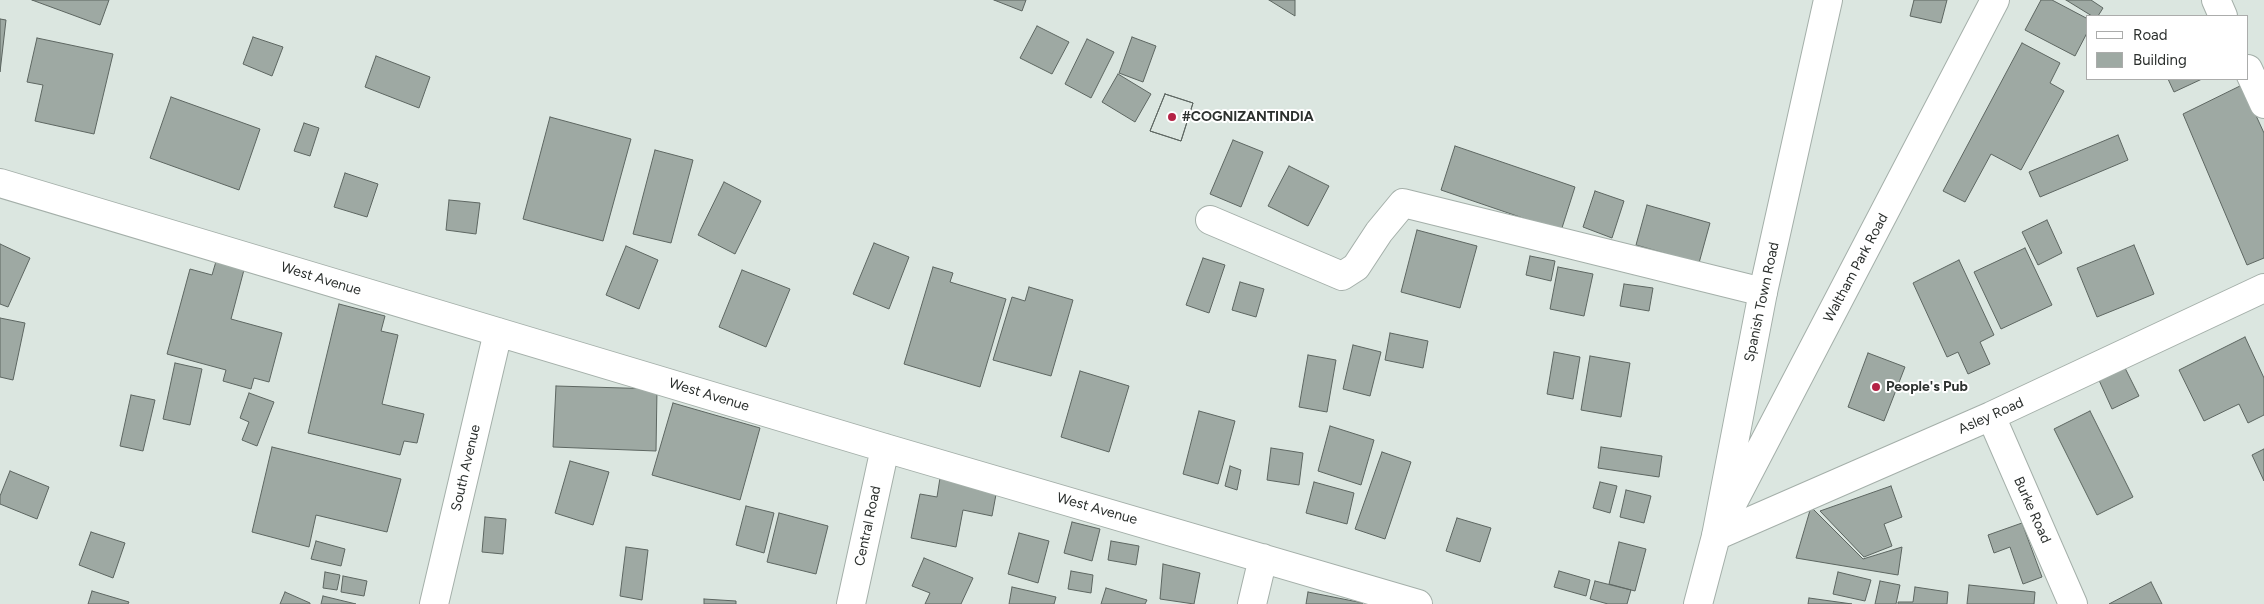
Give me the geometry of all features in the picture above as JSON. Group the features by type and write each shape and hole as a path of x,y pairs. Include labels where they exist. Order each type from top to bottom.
{"street":[{"name":"Spanish Town Road","path":"1698,604 1716,536 1763,292 1828,0"},
{"name":"Waltham Park Road","path":"1716,536 1995,0"},
{"path":"2216,0 2224,15"},
{"path":"2249,71 2264,104"},
{"name":"West Avenue","path":"0,183 885,448 1418,604"},
{"path":"1210,220 1342,276 1356,267 1379,232 1403,203 1763,292"},
{"name":"Asley Road","path":"1716,536 1991,416 2264,288"},
{"name":"South Avenue","path":"434,604 498,332"},
{"name":"Burke Road","path":"1991,416 2073,604"},
{"name":"Central Road","path":"851,604 885,448"},
{"path":"1252,604 1263,558"}],"building":[{"path":"32,0 109,0 100,25"},
{"path":"994,0 1026,0 1022,11"},
{"path":"1269,0 1295,0 1295,16"},
{"path":"1914,0 1947,0 1941,23 1910,16"},
{"path":"2041,0 2052,0 2086,18 2086,35 2075,56 2025,30"},
{"path":"2066,0 2091,0 2103,8 2099,15 2090,15"},
{"path":"0,19 6,20 0,72"},
{"path":"1037,26 1069,42 1052,74 1020,58"},
{"path":"253,37 283,47 272,76 243,64"},
{"path":"1132,37 1156,46 1143,82 1119,73"},
{"path":"37,38 113,54 94,134 35,121 43,85 27,82"},
{"path":"1087,39 1114,52 1091,98 1065,84"},
{"path":"2022,43 2060,63 2050,83 2064,91 2021,170 1991,154 1965,202 1943,191"},
{"path":"376,56 430,77 419,108 365,87"},
{"path":"1118,74 1151,94 1135,122 1102,102"},
{"path":"2168,80 2200,80 2174,92"},
{"path":"2242,85 2264,133 2264,258 2247,265 2183,114"},
{"name":"#COGNIZANTINDIA","path":"1165,94 1193,103 1181,141 1150,131"},
{"name":"#COGNIZANTINDIA","path":"1165,94 1193,103 1181,141 1150,131"},
{"path":"171,97 260,129 239,190 150,158"},
{"path":"550,117 631,139 603,241 523,219"},
{"path":"304,123 319,128 310,156 294,151"},
{"path":"2118,135 2128,160 2040,197 2029,172"},
{"path":"1233,140 1263,152 1241,207 1210,194"},
{"path":"1455,146 1575,187 1561,231 1441,190"},
{"path":"655,150 693,160 671,243 633,234"},
{"path":"1289,166 1329,186 1308,226 1268,206"},
{"path":"345,173 378,184 367,217 334,207"},
{"path":"724,182 761,201 735,254 698,235"},
{"path":"1595,191 1624,201 1612,238 1583,227"},
{"path":"449,200 480,203 476,234 446,230"},
{"path":"1647,205 1710,223 1699,263 1636,245"},
{"path":"2047,220 2062,253 2038,265 2022,232"},
{"path":"1417,230 1477,246 1460,308 1401,292"},
{"path":"874,243 909,257 889,309 853,294"},
{"path":"0,244 30,258 8,307 0,304"},
{"path":"2134,245 2154,294 2097,317 2077,268"},
{"path":"626,246 658,260 639,309 606,295"},
{"path":"2025,248 2052,305 2001,329 1974,272"},
{"path":"1530,256 1555,261 1551,281 1526,275"},
{"path":"217,258 245,266 231,319 282,333 269,382 254,378 251,389 223,381 226,370 167,354 190,269 212,275"},
{"path":"1203,258 1225,265 1209,313 1186,305"},
{"path":"1959,260 1994,335 1980,342 1990,364 1968,374 1958,352 1947,357 1913,283"},
{"path":"933,267 953,273 950,282 1006,299 980,387 904,364"},
{"path":"1558,267 1593,274 1584,316 1550,309"},
{"path":"742,270 790,289 766,347 719,327"},
{"path":"1240,282 1264,289 1256,317 1232,310"},
{"path":"1624,284 1653,288 1649,311 1620,306"},
{"path":"1029,287 1073,300 1051,376 993,360 1012,297 1025,301"},
{"path":"339,304 385,316 381,331 398,335 382,404 424,414 417,443 404,441 400,455 308,433"},
{"path":"0,318 25,323 13,380 0,377"},
{"path":"1390,333 1428,341 1423,368 1385,360"},
{"path":"2245,337 2264,378 2264,415 2248,423 2239,404 2204,421 2179,370"},
{"path":"1353,345 1381,352 1370,396 1343,389"},
{"path":"1554,352 1580,357 1573,399 1547,394"},
{"name":"People's Pub","path":"1868,353 1905,367 1884,421 1848,407"},
{"path":"1308,355 1336,360 1327,412 1299,407"},
{"path":"1590,356 1630,363 1621,417 1581,410"},
{"path":"175,363 202,369 190,425 163,419"},
{"path":"2124,366 2139,396 2112,409 2098,378"},
{"path":"1080,371 1129,386 1109,452 1061,437"},
{"path":"556,386 657,389 656,451 553,447"},
{"path":"249,393 274,402 257,446 242,440 249,422 240,418"},
{"path":"131,395 155,400 143,451 120,446"},
{"path":"673,403 760,428 740,500 652,475"},
{"path":"1199,411 1235,421 1218,484 1183,474"},
{"path":"2090,411 2133,497 2097,515 2054,429"},
{"path":"1330,426 1374,440 1361,485 1318,471"},
{"path":"272,447 401,479 387,532 316,515 309,547 252,532"},
{"path":"1601,447 1662,456 1659,477 1598,468"},
{"path":"1271,448 1303,453 1299,485 1267,480"},
{"path":"2264,449 2264,481 2252,455"},
{"path":"1382,452 1411,462 1385,539 1355,529"},
{"path":"570,461 609,472 593,525 555,513"},
{"path":"1230,466 1241,470 1237,490 1225,486"},
{"path":"10,471 49,487 37,519 0,504 0,496"},
{"path":"940,478 997,489 992,516 963,510 956,547 911,538 920,494 937,497"},
{"path":"1314,482 1354,493 1347,524 1306,513"},
{"path":"1600,482 1617,486 1610,513 1593,508"},
{"path":"1891,486 1902,517 1884,524 1892,546 1864,557 1820,511"},
{"path":"1626,490 1651,496 1644,523 1620,517"},
{"path":"746,506 774,513 764,553 736,545"},
{"path":"1811,507 1863,559 1902,547 1898,575 1796,558"},
{"path":"779,513 828,526 816,574 767,562"},
{"path":"485,517 506,519 503,554 482,552"},
{"path":"1457,518 1491,528 1480,562 1446,551"},
{"path":"1072,522 1100,529 1092,561 1064,553"},
{"path":"2022,523 2042,577 2023,584 2010,547 1994,553 1988,535"},
{"path":"91,532 125,543 113,578 79,565"},
{"path":"1019,533 1049,541 1038,583 1008,574"},
{"path":"316,541 345,549 341,566 311,559"},
{"path":"1111,541 1139,546 1136,565 1108,560"},
{"path":"1619,542 1646,549 1635,591 1609,584"},
{"path":"626,547 648,550 642,600 620,596"},
{"path":"924,558 973,578 961,604 925,604 930,593 912,586"},
{"path":"1163,564 1200,573 1194,604 1160,599"},
{"path":"1071,571 1093,575 1091,593 1068,589"},
{"path":"1559,571 1590,580 1586,596 1554,587"},
{"path":"325,572 340,575 337,590 323,588"},
{"path":"1838,572 1871,580 1865,601 1833,594"},
{"path":"343,576 367,581 364,596 341,592"},
{"path":"1595,581 1631,590 1627,604 1608,604 1590,599"},
{"path":"1880,581 1900,585 1896,604 1875,604"},
{"path":"2151,582 2162,604 2109,604"},
{"path":"1969,585 2035,592 2034,604 1967,604"},
{"path":"1012,587 1056,597 1054,604 1009,604"},
{"path":"1915,587 1948,592 1947,604 1898,604 1898,602 1913,602"},
{"path":"1106,588 1147,600 1145,604 1101,604"},
{"path":"92,591 129,602 128,604 88,604"},
{"path":"285,592 310,603 310,604 280,604"},
{"path":"1308,592 1363,603 1306,604"},
{"path":"323,596 356,604 321,604"},
{"path":"1809,598 1852,604 1808,604"},
{"path":"704,599 736,601 736,604 704,604"}],"place":[{"name":"#COGNIZANTINDIA","path":"1172,117"},
{"name":"People's Pub","path":"1876,387"}]}
